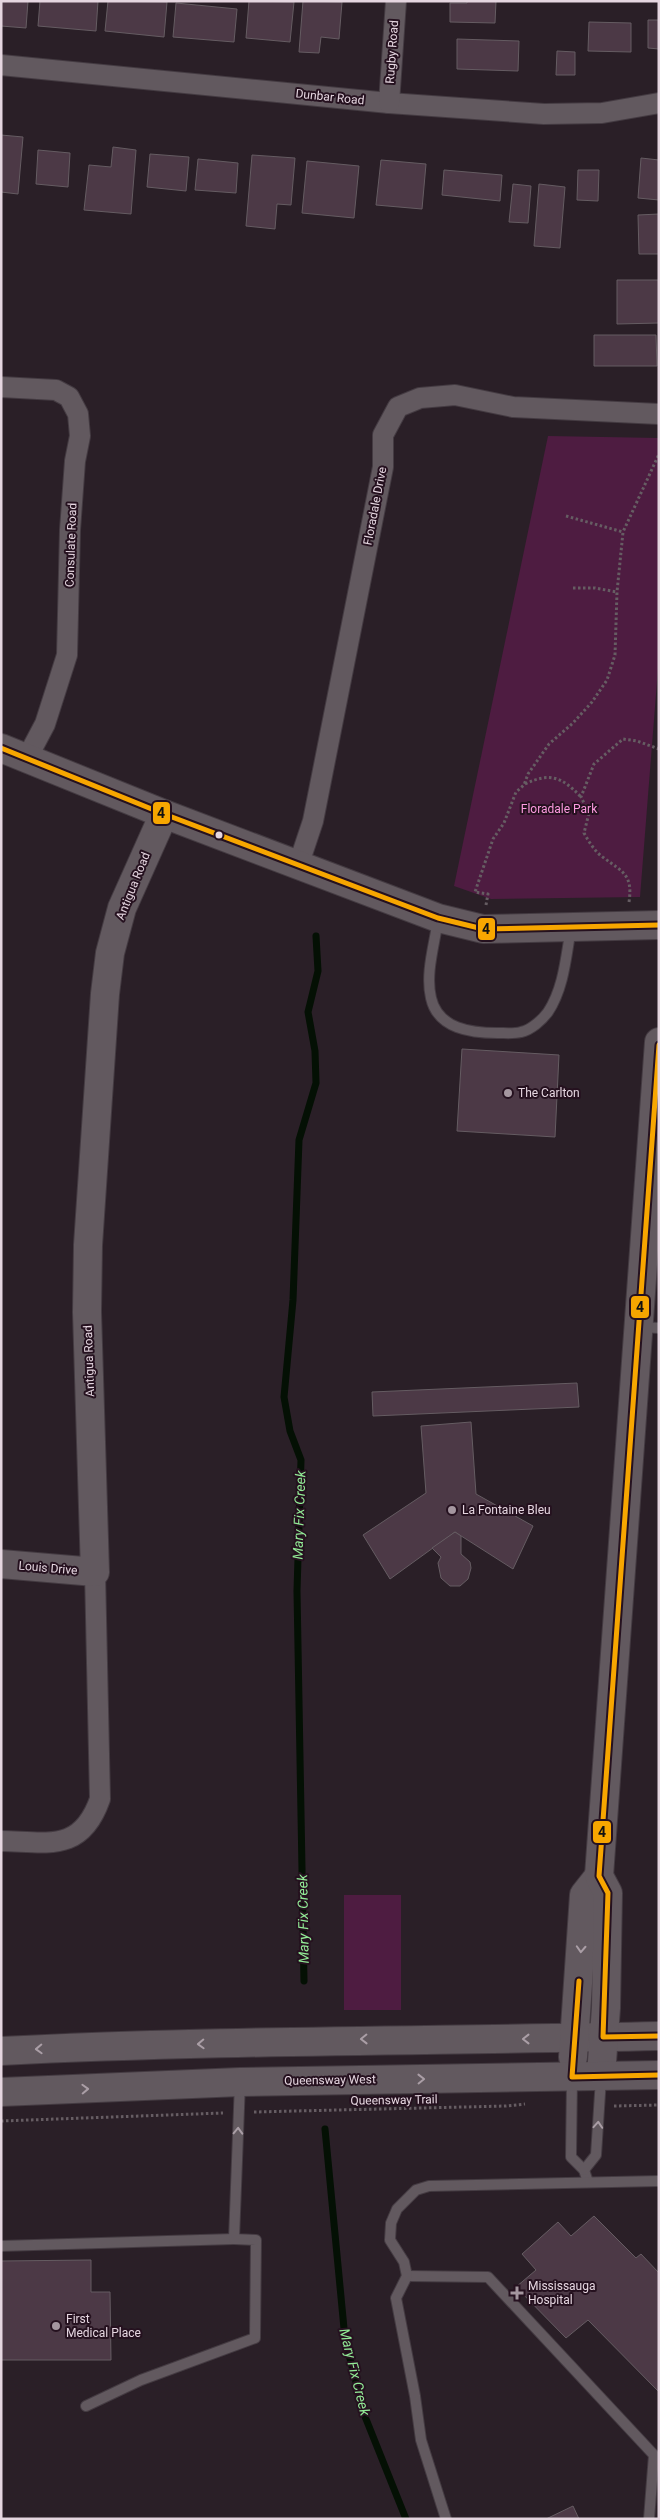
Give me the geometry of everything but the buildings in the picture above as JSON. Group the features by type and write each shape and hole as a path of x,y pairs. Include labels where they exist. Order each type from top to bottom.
{"street":[{"name":"Rugby Road","path":"389,103 396,1"},
{"name":"Dunbar Road","path":"1,65 389,103 544,114 602,113 659,103"},
{"name":"Consulate Road","path":"1,387 56,390 69,397 78,414 80,436 75,461 70,530 67,655 45,724 27,758"},
{"name":"Floradale Drive","path":"298,866 314,821 383,467 383,435 398,407 420,398 455,395 512,408 659,414"},
{"path":"1,748 164,814 438,918 483,929 659,925"},
{"name":"Antigua Road","path":"1,1840 58,1842 75,1837 94,1817 100,1800 88,1245 105,994 110,953 122,908 164,814"},
{"path":"572,2077 584,1896 599,1876 649,1327 659,1042"},
{"name":"Louis Drive","path":"1,1564 95,1572"},
{"path":"599,1876 608,1893 604,2037 601,2075"},
{"path":"3,2053 363,2039 575,2039 659,2036"},
{"name":"Queensway West","path":"1,2092 240,2082 659,2075"}],"lane":[{"path":"438,918 430,979 431,997 437,1014 450,1025 474,1033 522,1032 534,1025 547,1013 556,997 561,981 571,928"},
{"path":"584,2170 596,2155 601,2075"},
{"path":"572,2077 571,2157 584,2170 588,2182"},
{"path":"234,2239 240,2082"},
{"path":"446,2519 421,2440 415,2396 396,2298 407,2276 404,2262 390,2240 391,2223 397,2209 416,2190 429,2186 659,2181"},
{"path":"1,2246 234,2239 256,2240 255,2338 141,2380 86,2406"},
{"path":"407,2276 488,2277 654,2455 649,2519"}],"path":[{"path":"524,784 528,774 549,744 573,723 592,702 606,680 615,655 617,592 623,532 659,454"},
{"path":"566,516 623,532"},
{"path":"573,588 595,588 617,592"},
{"path":"581,796 594,764 623,739 637,741 659,749"},
{"path":"483,929 488,894 475,892 493,839 504,823 516,792 524,784 540,777 556,778 571,786 581,796 589,813 584,833 602,857 620,868 630,882 631,888 625,926"},
{"name":"Queensway Trail","path":"251,2112 506,2106 530,2103"},
{"path":"632,2106 659,2105"},
{"path":"1,2121 221,2113"}],"green space":[{"name":"Floradale Park","path":"548,436 659,438 659,656 640,897 491,899 454,886"},
{"path":"344,1895 401,1895 401,2010 344,2010"}],"waterway":[{"name":"Mary Fix Creek","path":"304,1981 297,1591 301,1460 290,1431 284,1397 293,1300 299,1140 316,1083 315,1051 308,1012 318,971 316,936"},
{"name":"Mary Fix Creek","path":"325,2129 345,2339 364,2414 406,2519"}],"transit line":[{"name":"4","path":"1,748 164,814 438,918 483,929 659,925"},
{"name":"4","path":"659,1045 599,1876 608,1893 603,2037 659,2036"},
{"name":"4","path":"579,1981 572,2077 659,2075"}],"place":[{"name":"The Carlton","path":"508,1093"},
{"name":"La Fontaine Bleu","path":"452,1510"},
{"name":"Mississauga Hospital","path":"517,2293"},
{"name":"First Medical Place","path":"56,2326"}]}
